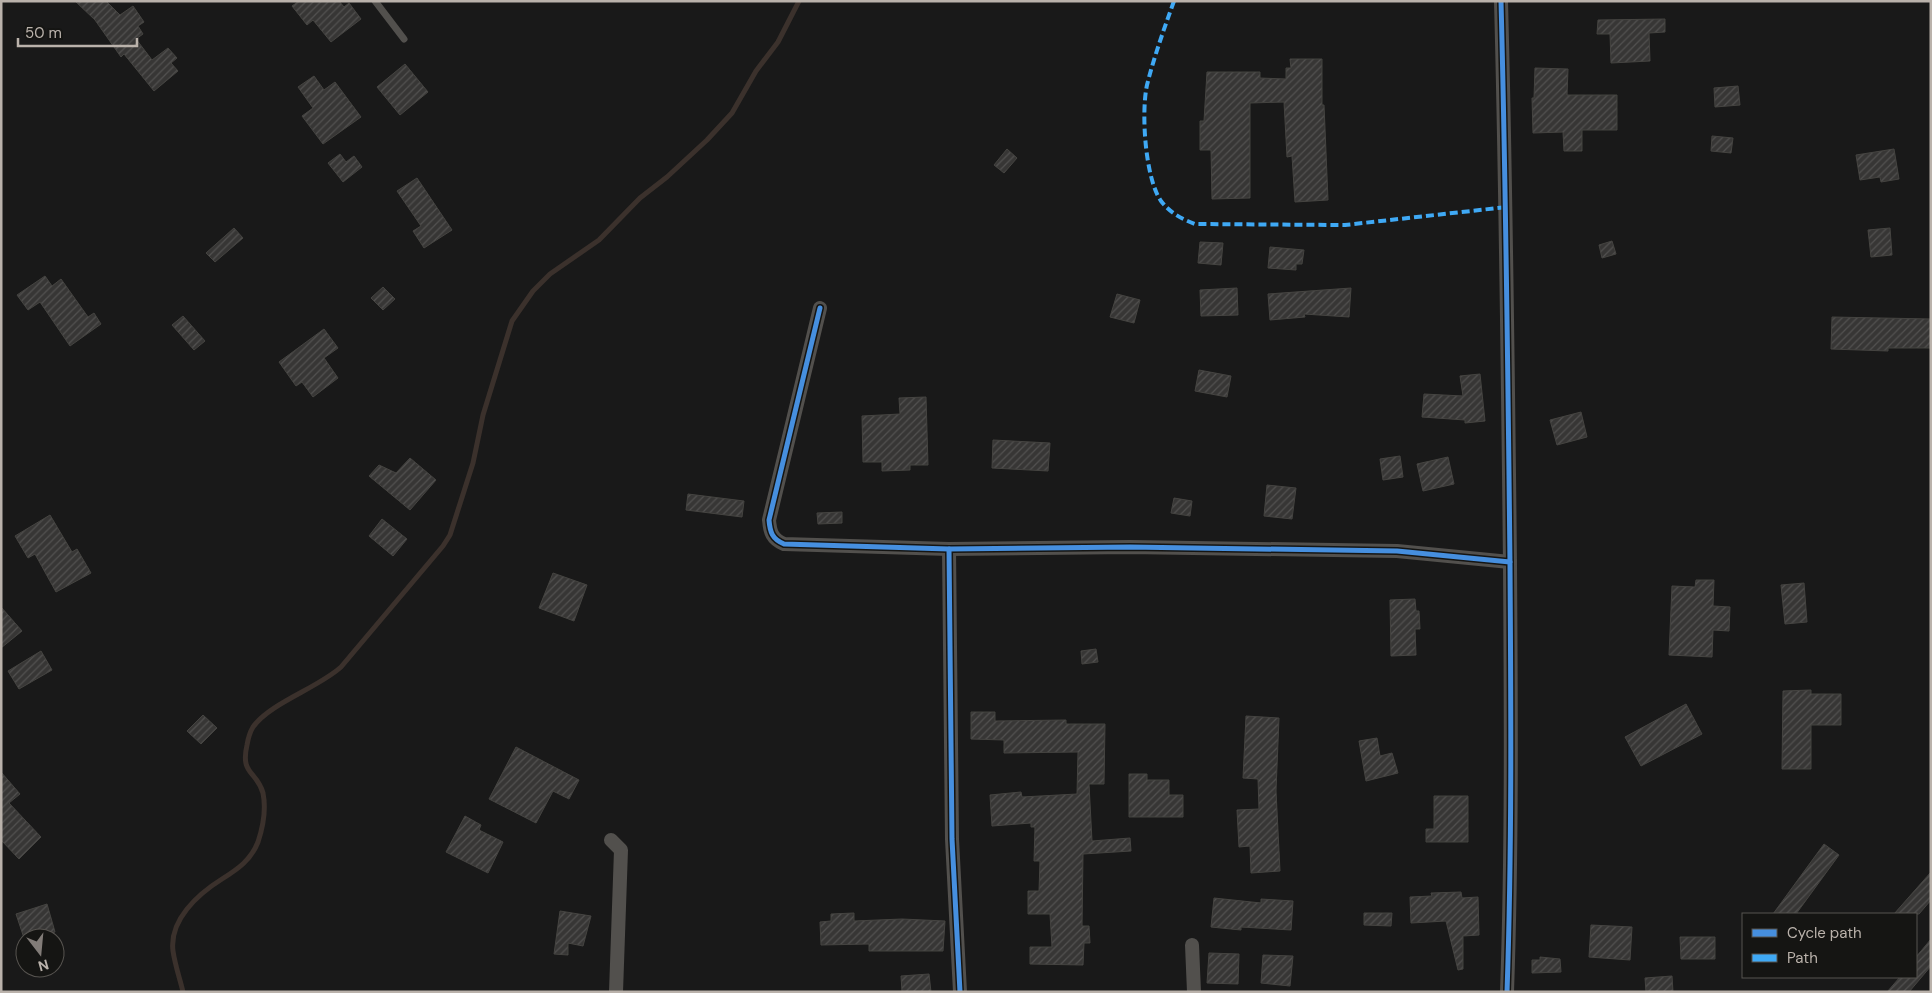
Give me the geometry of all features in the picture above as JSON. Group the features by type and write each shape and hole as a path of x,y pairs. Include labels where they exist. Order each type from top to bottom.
{"street":[{"path":"1501,1 1507,207 1512,735 1511,881 1507,992"},
{"path":"820,308 769,520 770,531 775,540 784,544 949,548 1130,547 1397,551 1510,562"},
{"path":"949,548 952,839 960,992"},
{"path":"610,840 620,850 616,992"},
{"path":"1192,945 1194,992"}],"lane":[{"path":"375,1 404,39"}],"building":[{"path":"75,1 106,1 120,15 133,6 144,22 138,26 143,34 136,39 152,60 168,48 177,58 171,63 178,71 154,91 124,54 121,57 95,20"},
{"path":"299,1 339,1 344,7 349,3 361,19 331,42 313,20 307,25 292,6"},
{"path":"1665,19 1665,32 1649,33 1650,61 1611,63 1610,34 1597,34 1598,20"},
{"path":"1290,59 1322,59 1322,105 1324,105 1328,200 1295,202 1292,156 1287,157 1284,102 1250,103 1250,198 1212,199 1211,150 1200,150 1200,121 1204,121 1207,72 1260,72 1260,78 1286,79 1286,68 1291,68"},
{"path":"405,64 428,92 400,115 377,87"},
{"path":"1535,68 1568,69 1567,95 1617,95 1617,130 1582,130 1582,151 1564,151 1563,132 1533,133 1532,98 1534,98"},
{"path":"314,76 324,90 335,82 361,117 323,144 302,116 313,108 298,87"},
{"path":"1738,86 1740,105 1715,107 1714,88"},
{"path":"1712,136 1733,138 1731,153 1711,151"},
{"path":"1007,149 1017,158 1004,173 994,165"},
{"path":"1894,149 1899,179 1881,182 1880,177 1860,180 1856,155"},
{"path":"340,154 346,162 354,156 362,167 343,182 328,163"},
{"path":"417,178 452,230 424,248 413,231 421,226 397,191"},
{"path":"234,228 243,238 215,262 206,253"},
{"path":"1890,228 1892,255 1871,257 1868,230"},
{"path":"1612,241 1616,254 1602,258 1599,245"},
{"path":"1200,242 1223,243 1221,265 1198,263"},
{"path":"1270,247 1304,250 1302,264 1296,264 1296,270 1268,268"},
{"path":"45,276 52,286 61,279 88,317 94,313 101,324 70,346 40,302 28,310 17,295"},
{"path":"383,287 395,299 383,310 371,298"},
{"path":"1237,288 1238,315 1201,316 1200,290"},
{"path":"1351,288 1349,317 1304,314 1305,317 1270,320 1268,294"},
{"path":"1117,294 1140,300 1134,323 1110,317"},
{"path":"183,316 205,341 194,350 172,325"},
{"path":"1832,317 1931,319 1931,348 1888,348 1888,351 1831,349"},
{"path":"324,329 338,348 324,358 338,378 313,397 302,382 296,386 279,362"},
{"path":"1199,370 1231,376 1227,397 1195,391"},
{"path":"1480,374 1485,421 1465,423 1465,420 1422,417 1424,394 1463,396 1460,376"},
{"path":"926,397 928,465 910,465 910,470 882,471 882,462 863,462 862,416 900,414 899,398"},
{"path":"1581,412 1587,437 1557,445 1550,420"},
{"path":"993,440 1050,443 1048,471 992,468"},
{"path":"1400,456 1403,477 1383,480 1380,459"},
{"path":"1448,457 1454,484 1423,491 1417,464"},
{"path":"410,458 436,480 410,510 369,476 379,465 396,473"},
{"path":"1267,485 1296,488 1292,519 1264,516"},
{"path":"688,494 744,501 742,517 686,510"},
{"path":"1174,498 1192,501 1190,516 1171,513"},
{"path":"842,512 842,523 818,524 817,513"},
{"path":"50,515 72,552 77,549 91,573 56,592 35,554 28,558 15,536"},
{"path":"382,519 407,539 393,556 369,536"},
{"path":"553,573 587,585 574,621 539,608"},
{"path":"1696,580 1714,580 1713,606 1730,607 1729,631 1713,630 1712,657 1669,655 1672,586 1695,587"},
{"path":"1804,583 1807,622 1785,624 1781,585"},
{"path":"1415,599 1416,611 1419,611 1420,629 1415,629 1416,655 1391,656 1390,600"},
{"path":"1,607 22,631 1,648"},
{"path":"1096,649 1098,662 1082,664 1081,651"},
{"path":"41,651 52,670 19,689 8,671"},
{"path":"1811,690 1811,694 1841,694 1841,725 1811,725 1811,769 1782,769 1783,691"},
{"path":"1686,704 1702,734 1641,766 1625,737"},
{"path":"971,712 995,712 995,721 1066,720 1066,724 1105,724 1104,784 1089,784 1092,841 1130,838 1131,851 1083,854 1082,926 1089,926 1090,943 1084,943 1083,965 1030,964 1030,947 1052,947 1050,914 1028,914 1028,891 1039,891 1040,861 1034,861 1035,827 1031,827 1031,823 992,826 990,795 1021,792 1022,797 1077,794 1078,752 1004,753 1004,740 971,739"},
{"path":"203,715 217,728 201,744 187,731"},
{"path":"1246,716 1279,718 1276,791 1280,871 1251,873 1250,846 1239,847 1237,810 1259,809 1258,779 1243,778"},
{"path":"1377,738 1380,756 1392,753 1398,773 1366,781 1359,741"},
{"path":"516,747 579,780 569,799 553,791 536,823 489,799"},
{"path":"1,772 20,794 9,803 41,837 19,859 1,840"},
{"path":"1129,774 1147,774 1147,780 1169,780 1169,795 1183,795 1183,817 1129,817"},
{"path":"1434,796 1468,796 1468,842 1426,842 1426,829 1434,829"},
{"path":"465,816 481,825 479,830 503,842 488,873 446,852"},
{"path":"1824,844 1839,855 1797,913 1774,913"},
{"path":"1931,872 1931,900 1919,914 1895,913"},
{"path":"1461,892 1462,898 1478,897 1479,935 1463,936 1463,969 1458,970 1446,921 1411,923 1410,897 1432,896 1431,893"},
{"path":"1214,898 1261,903 1261,899 1293,901 1291,930 1241,927 1241,930 1211,927"},
{"path":"47,904 54,928 21,928 16,914"},
{"path":"560,911 591,916 583,946 568,943 568,955 554,954"},
{"path":"854,913 854,921 902,919 945,921 943,951 869,951 869,944 821,945 820,922 831,921 831,914"},
{"path":"1364,913 1392,913 1391,926 1364,925"},
{"path":"1591,925 1632,927 1630,960 1589,957"},
{"path":"1680,937 1715,937 1715,959 1681,959"},
{"path":"1931,939 1931,966 1909,992 1887,992 1899,978 1917,978 1917,956"},
{"path":"1209,953 1239,954 1238,984 1207,983"},
{"path":"1263,955 1293,956 1290,986 1261,983"},
{"path":"1540,957 1560,959 1561,972 1532,973 1532,960 1540,960"},
{"path":"929,974 931,992 902,992 901,976"},
{"path":"1672,976 1673,992 1646,992 1645,978"}],"waterway":[{"path":"183,992 173,951 173,940 180,919 204,892 239,868 248,859 260,836 264,811 263,793 257,780 247,768 245,755 253,727 271,710 320,682 341,667 443,546 450,535 473,463 483,415 512,321 533,291 550,274 599,240 640,198 667,177 707,140 732,113 756,71 778,42 799,1"}],"marked path":[{"path":"1174,1 1147,85 1144,111 1151,177 1161,201 1176,215 1195,224 1345,225 1507,207"}],"cycle path":[{"path":"1501,1 1507,283 1511,725 1507,992"},
{"path":"820,308 769,520 772,535 784,544 949,549 1130,547 1397,551 1510,562"},
{"path":"949,549 952,839 960,992"}]}
